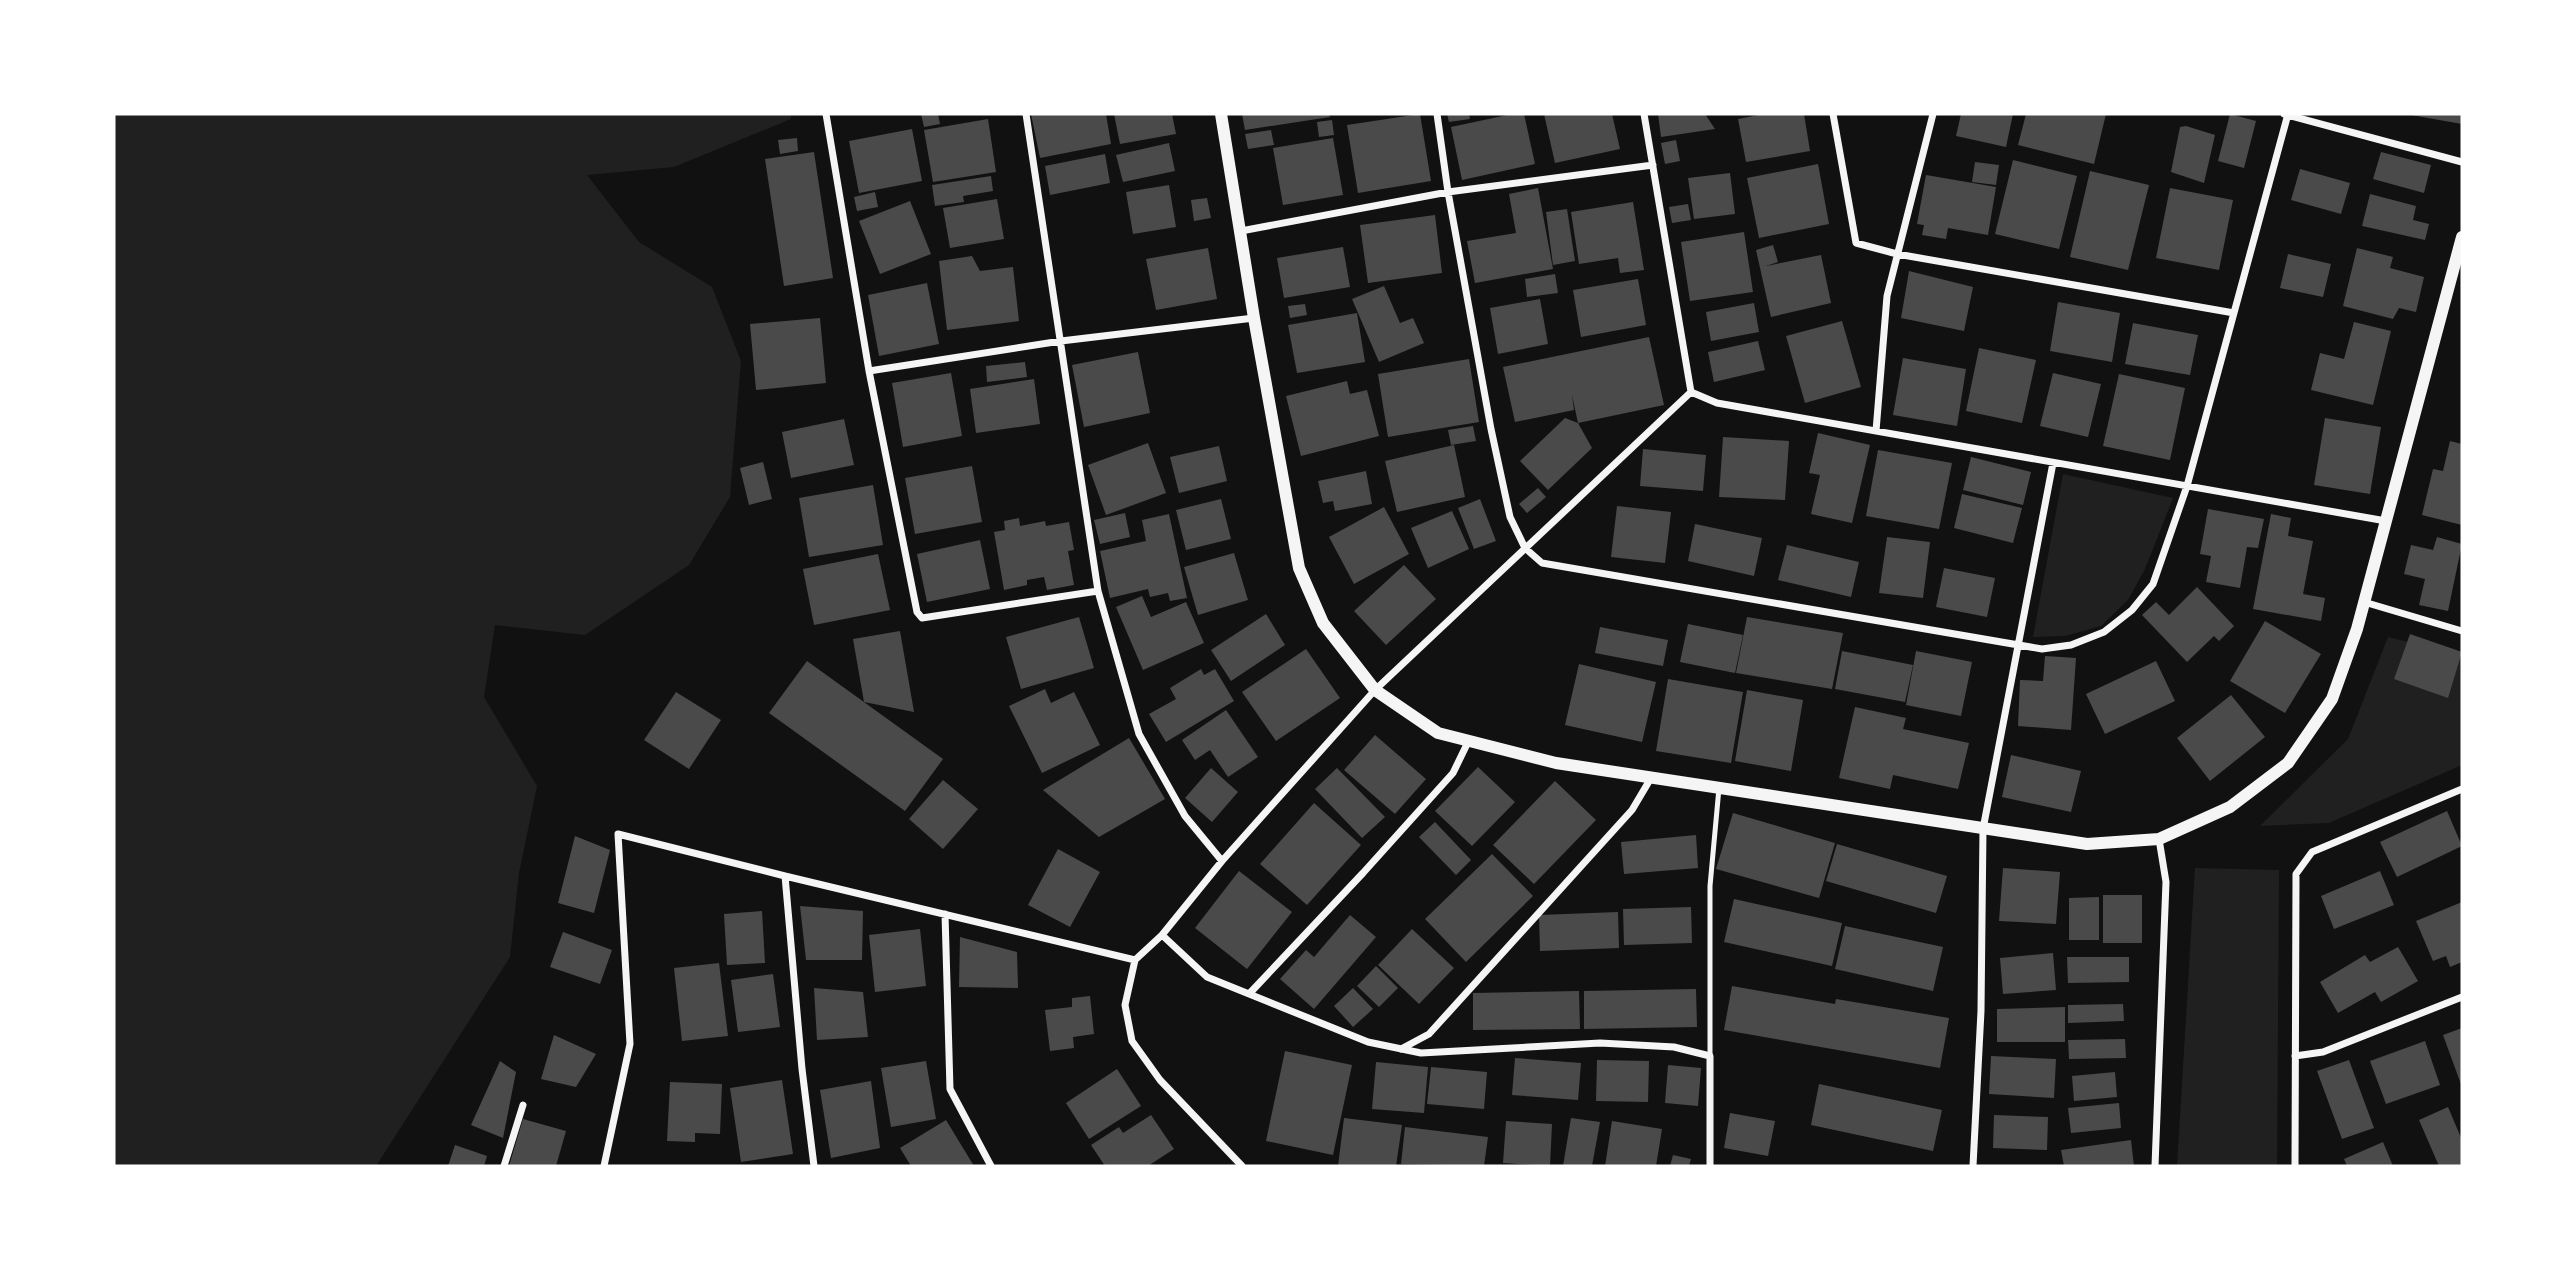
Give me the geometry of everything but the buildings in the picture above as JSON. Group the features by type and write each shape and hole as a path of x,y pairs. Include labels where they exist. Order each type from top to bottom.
{"street":[{"path":"826,114 869,371 917,612 922,618 1098,591"},
{"path":"1026,114 1098,591 1139,734 1185,816 1222,861"},
{"path":"1221,114 1299,568 1323,623 1375,690 1438,733 1556,763 2087,844 2159,839 2230,807 2288,763 2332,699 2357,629 2462,237"},
{"path":"1437,114 1448,192 1504,492 1510,517 1525,548 1542,563 2042,649 2071,645 2104,632 2132,610 2153,584 2188,486 2286,114 2462,162"},
{"path":"1644,114 1690,392"},
{"path":"1833,114 1856,243 1897,254 2234,313"},
{"path":"1876,431 1887,296 1933,114"},
{"path":"1241,231 1448,192 1653,164"},
{"path":"869,371 1061,341 1254,318"},
{"path":"1690,392 1717,403 2386,522"},
{"path":"1242,1166 1160,1080 1132,1041 1125,1005 1136,960 1162,935 1222,861 1375,690 1690,392"},
{"path":"1973,1166 1980,1011 1983,829 2053,463"},
{"path":"2364,602 2462,631"},
{"path":"1249,994 1453,773 1469,740"},
{"path":"1401,1049 1429,1034 1633,810 1651,778"},
{"path":"2295,1166 2296,874 2312,852 2462,789"},
{"path":"604,1166 631,1045 618,834 1136,960"},
{"path":"2155,1166 2166,881 2159,839"},
{"path":"785,876 802,1069 814,1166"},
{"path":"945,914 950,1089 991,1166"},
{"path":"1162,935 1207,977 1367,1042 1421,1054 1600,1043 1674,1047 1710,1056 1710,1166"},
{"path":"2295,1056 2323,1052 2462,997"},
{"path":"504,1166 523,1105"}],"lane":[{"path":"1710,1056 1710,886 1719,788"}],"shaded area":[{"path":"114,114 791,114 791,119 674,167 587,175 639,242 712,287 741,361 730,497 689,565 585,635 495,625 484,697 537,786 519,873 510,957 376,1166 114,1166"},
{"path":"2063,474 2173,498 2145,569 2128,600 2101,626 2065,636 2033,637"},
{"path":"2388,637 2462,655 2462,765 2329,823 2260,826 2348,739"},
{"path":"2195,868 2279,870 2277,1166 2177,1166"}]}
